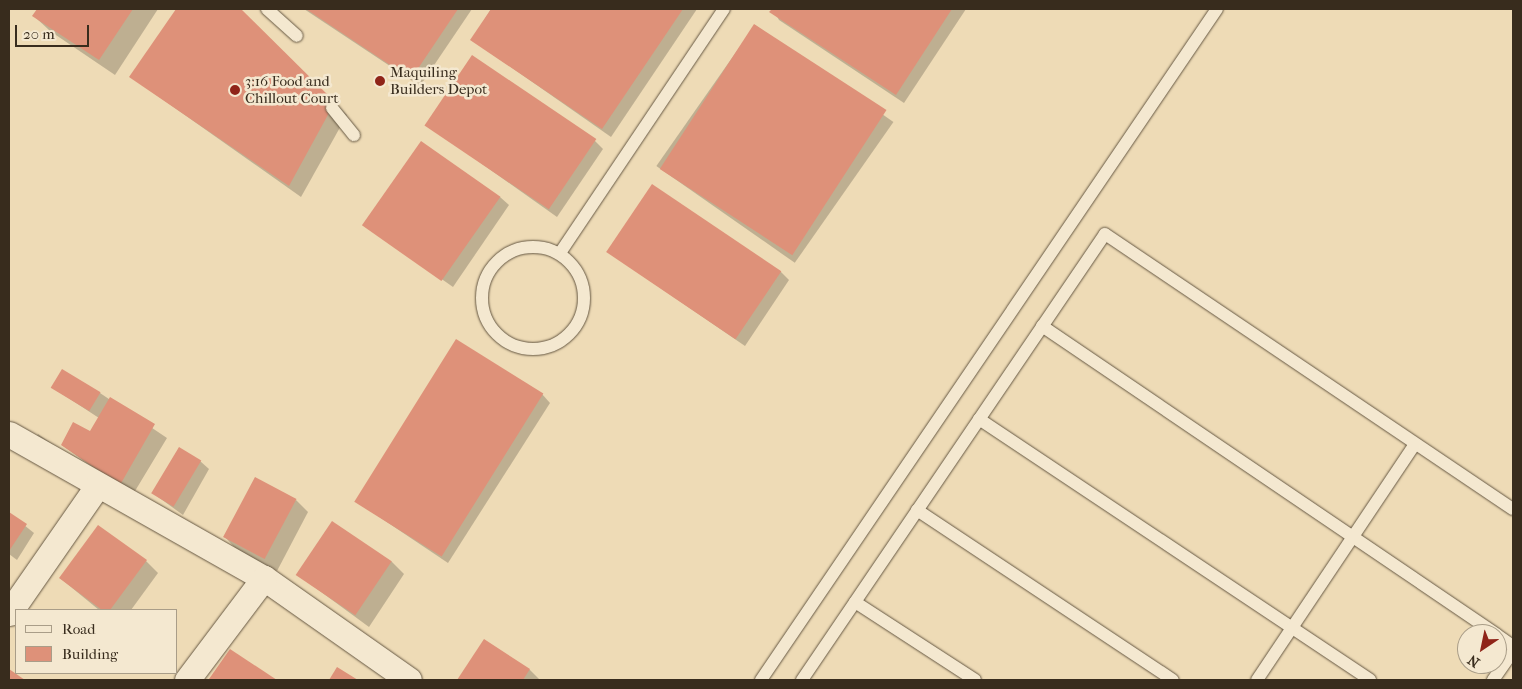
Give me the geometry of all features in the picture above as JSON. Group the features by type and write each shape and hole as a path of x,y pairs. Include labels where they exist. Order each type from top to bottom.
{"street":[{"path":"9,434 264,578 409,680"},
{"path":"9,613 98,485"},
{"path":"187,680 264,578"}],"lane":[{"path":"267,9 296,36"},
{"path":"560,253 724,9"},
{"path":"761,680 1218,9"},
{"path":"332,108 354,135"},
{"path":"802,680 1105,234 1513,509"},
{"path":"530,246 560,253 580,275 585,293 575,329 556,344 540,349 504,341 485,317 481,301 484,281 494,264 514,249 530,246"},
{"path":"1042,326 1481,624"},
{"path":"979,419 1293,626 1370,680"},
{"path":"1257,680 1415,444"},
{"path":"917,510 1173,680"},
{"path":"855,602 975,680"},
{"path":"1493,680 1513,651"}],"building":[{"path":"37,9 133,9 99,60 32,16"},
{"name":"3:16 Food and Chillout Court","path":"176,9 241,9 335,102 289,186 129,77"},
{"path":"306,9 458,9 411,79"},
{"path":"491,9 683,9 602,129 470,40"},
{"path":"772,9 952,9 896,95 769,12"},
{"path":"754,24 887,110 792,255 660,169"},
{"path":"472,55 596,139 549,209 424,125"},
{"path":"421,141 500,197 441,281 362,225"},
{"path":"652,184 781,271 735,339 606,252"},
{"path":"456,339 543,394 442,556 354,502"},
{"path":"62,369 101,392 89,411 51,388"},
{"path":"110,397 155,424 120,485 61,445 73,422 90,431"},
{"path":"179,447 201,460 173,507 151,493"},
{"path":"255,477 296,499 265,559 223,537"},
{"path":"9,512 27,524 9,551"},
{"path":"332,521 392,561 355,615 296,575"},
{"path":"98,525 147,560 111,609 101,609 59,578"},
{"path":"484,639 530,669 523,680 457,680"},
{"path":"230,649 277,680 209,679"},
{"path":"337,667 358,680 329,680"},
{"path":"9,669 25,680 9,680"}],"place":[{"name":"Maquiling Builders Depot","path":"380,81"},
{"name":"3:16 Food and Chillout Court","path":"235,90"}]}
